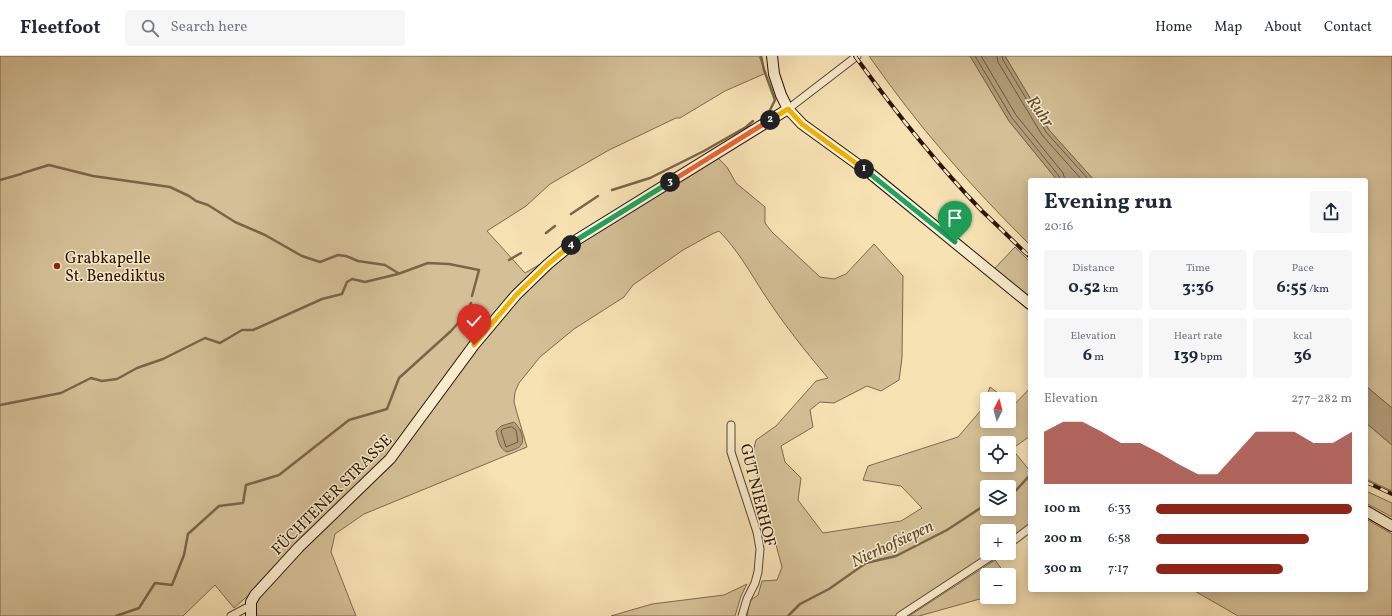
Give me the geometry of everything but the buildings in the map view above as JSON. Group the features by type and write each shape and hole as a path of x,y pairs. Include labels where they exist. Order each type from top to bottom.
{"street":[{"path":"772,56 777,86 788,109 802,124 871,174 1028,302"},
{"path":"788,109 857,56"},
{"name":"FÜCHTENER STRASSE","path":"251,612 251,602 255,595 299,547 390,459 474,345 516,295 540,271 578,239 788,109"},
{"name":"GUT NIERHOF","path":"731,425 731,452 757,532 760,549 758,572 742,616"},
{"path":"1368,512 1392,526"},
{"path":"1016,539 1028,530"},
{"path":"900,616 985,560"},
{"path":"231,616 246,608 251,612"}],"shaded area":[{"path":"0,56 759,56 766,73 725,91 680,118 676,118 609,150 550,184 526,206 487,231 525,273 683,180 716,156 727,167 736,183 765,207 765,223 772,232 820,277 834,279 846,274 874,244 903,276 902,358 899,380 881,391 867,386 834,403 820,402 810,410 813,427 781,446 785,462 801,478 798,500 823,533 901,521 922,508 901,486 863,480 868,466 958,437 980,411 980,428 1016,428 1016,403 1028,390 1028,437 1016,446 1016,436 980,436 980,472 1016,472 1016,454 1028,469 1028,526 1016,535 1016,524 980,524 980,560 895,616 747,616 749,604 751,600 758,595 762,581 777,580 782,567 752,456 756,440 776,426 816,381 828,378 771,305 737,253 719,231 683,250 633,285 624,297 574,329 540,357 519,383 515,392 514,402 527,447 364,514 335,534 331,552 356,616 254,616 252,592 234,608 215,585 183,616 0,616","holes":["520,429 522,442 519,447 507,452"]},
{"path":"869,56 970,56 1009,121 1055,178 1028,178 1028,243 955,166 887,81"},
{"path":"1005,56 1392,56 1392,408 1368,388 1368,178 1092,178 1049,130"},
{"path":"1015,247 1028,260 1028,298 994,269"},
{"path":"990,387 997,392 988,392"},
{"path":"1368,425 1392,445 1392,491 1368,480"},
{"path":"1368,492 1392,503 1392,517 1368,504"},
{"path":"1368,520 1392,534 1392,616 1238,616 1196,592 1368,592"},
{"path":"995,560 1001,568 983,568"},
{"path":"980,570 980,599 919,616 909,616"},
{"path":"747,584 741,596 735,616 611,616 652,604 724,595"}],"water":[{"path":"970,56 1005,56 1049,130 1092,178 1055,178 1009,121"},
{"path":"1368,388 1392,408 1392,445 1368,425"},
{"path":"514,422 518,426 523,439 519,448 507,452 502,449 496,431 501,426"}],"waterway":[{"path":"761,56 764,70 775,100 769,112"},
{"path":"612,190 650,178 704,151 746,127 753,121"},
{"path":"23,173 49,165 93,176 170,187 196,201 208,205 235,222 265,235 302,256 320,262 338,255 346,256 358,261 385,265 398,273"},
{"path":"0,180 21,174"},
{"path":"571,214 598,196"},
{"path":"546,233 555,226"},
{"path":"509,260 521,253"},
{"path":"0,405 61,393 91,378 102,381 117,379 137,368 163,359 205,338 220,343 242,330 253,330 322,299 342,294 347,282 352,279 365,282 398,274 428,263 449,264 479,270 472,296"},
{"path":"116,616 139,608 155,583 172,585 184,555 188,534 219,506 243,503 246,485 279,475 349,420 387,409 399,378 451,331 468,312 471,303"},
{"name":"Nierhofsiepen","path":"1016,490 1028,477"},
{"name":"Nierhofsiepen","path":"788,616 800,604 829,589 866,563 896,556 947,530 980,509"}],"railway":[{"path":"855,56 900,116 948,174 982,211 1028,255"},
{"path":"1368,483 1392,494"}],"place":[{"name":"Grabkapelle St. Benediktus","path":"57,266"}],"route":[{"path":"474,345 516,295 548,264 578,239 788,109 802,124 871,174 955,242"}],"water label":[{"name":"Ruhr","path":"1041,111"}]}
